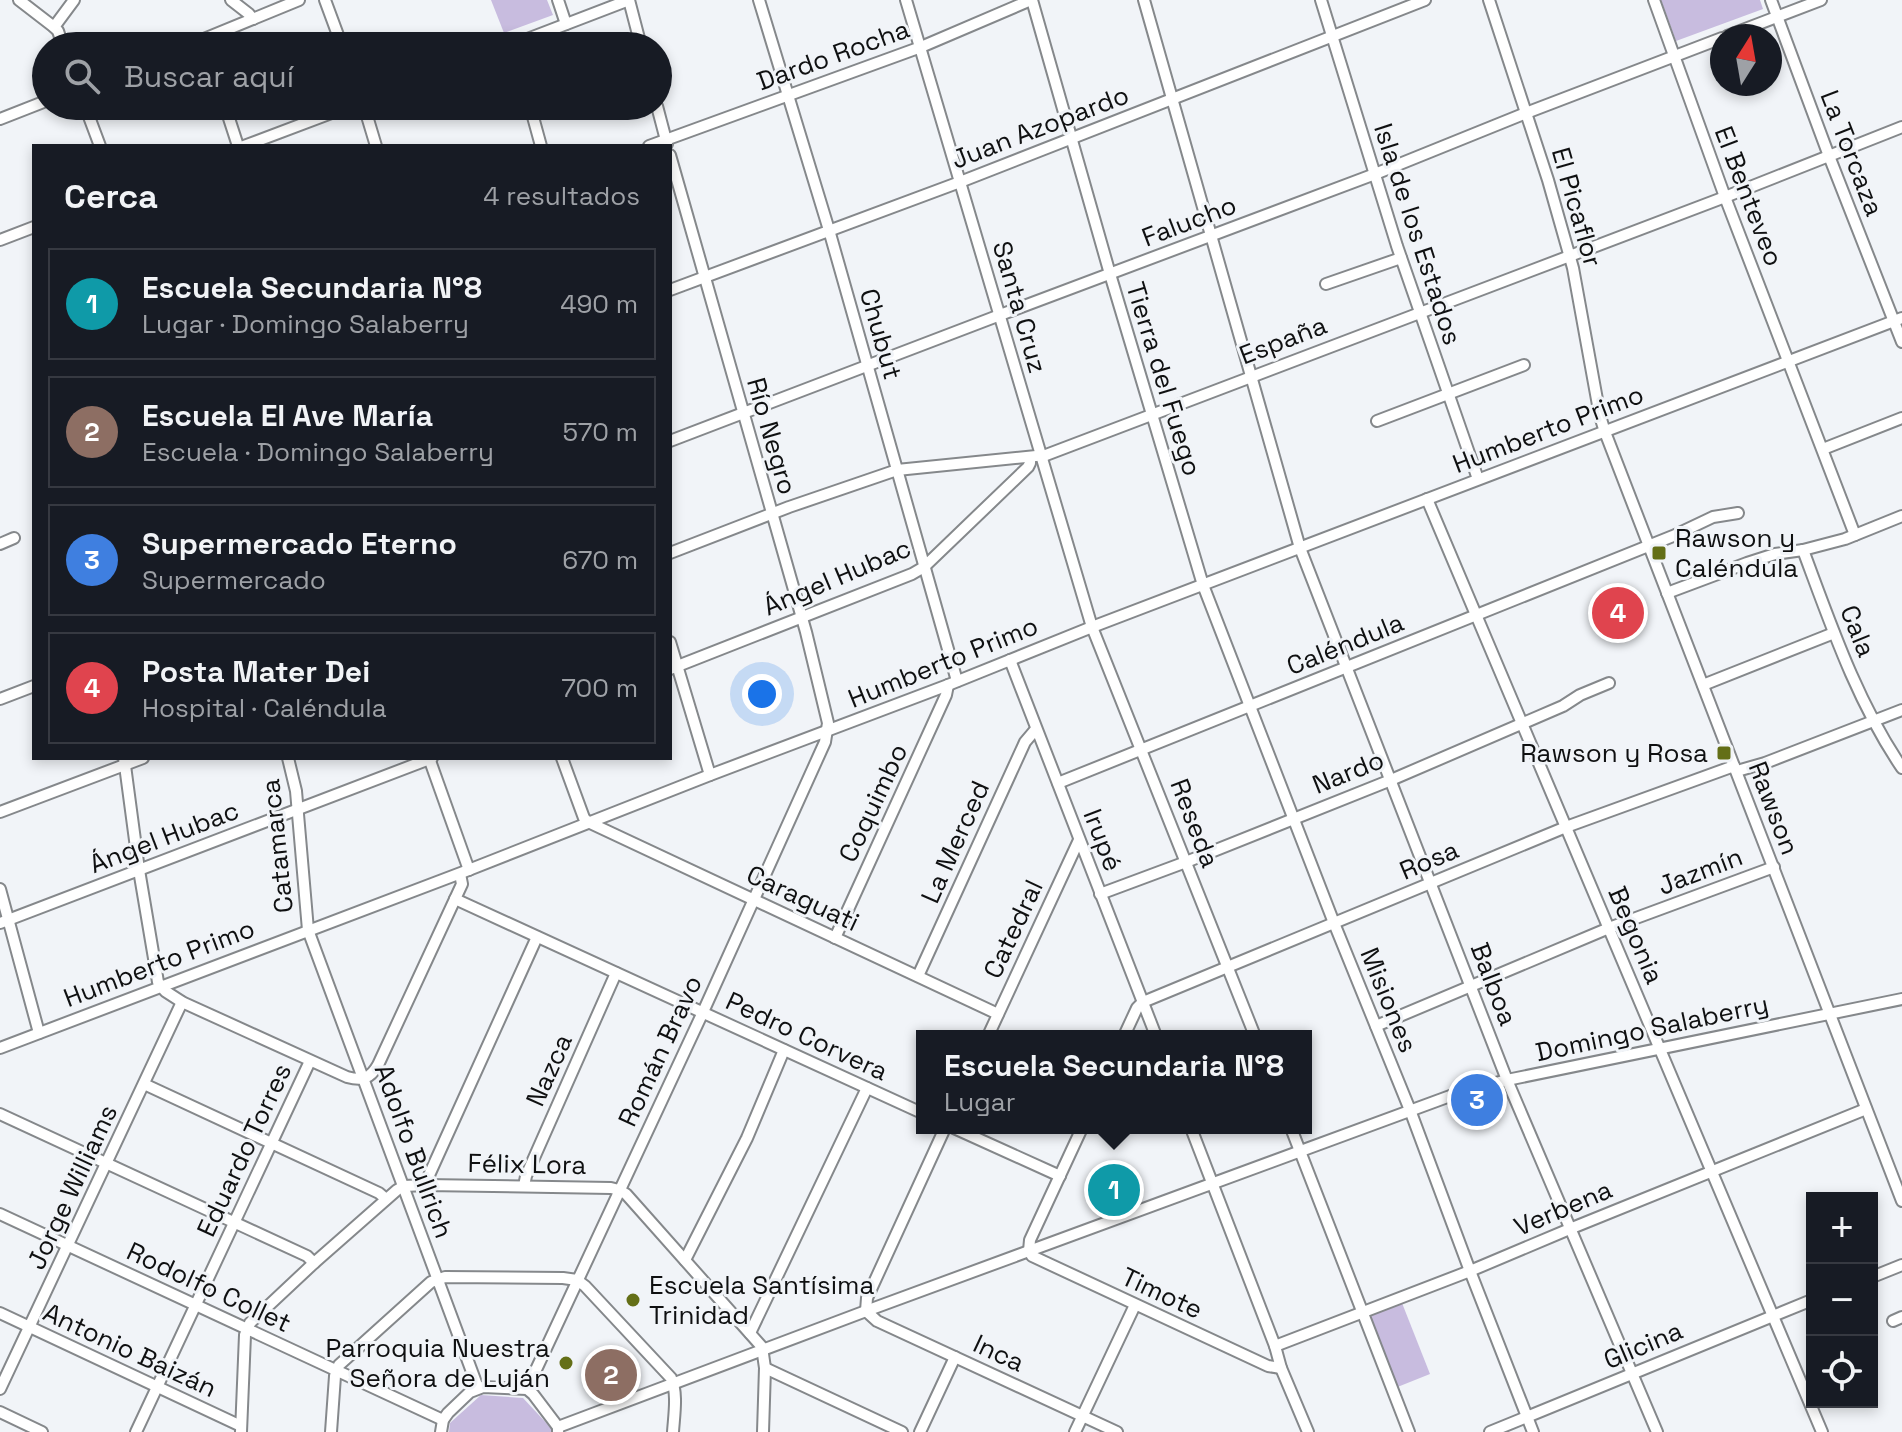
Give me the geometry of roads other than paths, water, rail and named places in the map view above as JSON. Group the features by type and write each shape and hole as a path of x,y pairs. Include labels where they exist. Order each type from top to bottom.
{"street":[{"path":"19,0 58,32"},
{"path":"54,27 74,0"},
{"path":"231,0 253,19"},
{"path":"226,32 299,0"},
{"path":"325,0 337,32"},
{"path":"558,0 566,24"},
{"path":"546,32 629,0 637,32"},
{"name":"Chubut","path":"759,0 829,230 924,567 953,683"},
{"name":"Santa Cruz","path":"906,0 1000,315 1035,456 1092,627"},
{"name":"Dardo Rocha","path":"667,143 921,47 1032,0"},
{"name":"Tierra del Fuego","path":"1032,0 1203,585"},
{"name":"Balboa","path":"1144,0 1300,548 1507,1080 1657,1432"},
{"name":"Isla de los Estados","path":"1321,0 1401,258 1478,479"},
{"name":"Juan Azopardo","path":"672,289 960,182 1425,0"},
{"name":"El Picaflor","path":"1489,0 1548,180 1569,255 1605,432"},
{"name":"El Benteveo","path":"1654,0 1788,361"},
{"name":"La Torcaza","path":"1771,0 1829,156 1898,319 1902,342"},
{"name":"Falucho","path":"1759,24 1821,0"},
{"name":"Falucho","path":"672,440 1375,174 1710,43"},
{"path":"0,119 32,106"},
{"path":"90,120 99,144"},
{"path":"230,120 237,144"},
{"path":"249,144 313,120"},
{"path":"368,120 375,144"},
{"path":"534,120 540,144"},
{"path":"661,120 667,143"},
{"name":"España","path":"672,552 897,470 1035,456 1725,197 1902,127"},
{"name":"Río Negro","path":"672,162 801,617 828,731"},
{"path":"0,240 32,228"},
{"path":"1326,284 1401,258"},
{"name":"Humberto Primo","path":"0,1048 1898,319"},
{"path":"1788,361 1855,535"},
{"path":"1377,421 1524,365"},
{"path":"1823,449 1902,418"},
{"name":"Rawson","path":"1605,432 1902,1201"},
{"name":"Ángel Hubac","path":"674,668 924,567 1028,467 1035,456"},
{"name":"Begonia","path":"1427,499 1822,1432"},
{"name":"Caléndula","path":"1058,783 1713,517 1738,513"},
{"path":"1667,593 1747,563 1855,535 1902,516"},
{"path":"0,544 14,538"},
{"name":"Cala","path":"1803,550 1834,633 1873,722 1902,768"},
{"name":"Misiones","path":"1203,585 1533,1432"},
{"name":"Reseda","path":"1092,627 1253,1030"},
{"path":"1703,685 1834,633"},
{"name":"Irupé","path":"1010,660 1154,1030"},
{"path":"674,668 710,775"},
{"name":"Coquimbo","path":"835,938 953,683"},
{"name":"Nardo","path":"1100,894 1391,780 1609,683"},
{"path":"0,699 32,687"},
{"name":"Rosa","path":"1143,1002 1566,827 1735,768 1765,763 1902,710"},
{"name":"La Merced","path":"918,976 1025,742 1036,729"},
{"name":"Román Bravo","path":"527,1389 703,1012 828,731"},
{"name":"Catamarca","path":"289,760 298,810 308,930"},
{"name":"Ángel Hubac","path":"4,921 425,760"},
{"path":"0,812 124,762 155,978 161,987 182,1002 310,1061 347,1077 364,1080 378,1065 462,884 464,872 431,760"},
{"path":"563,760 588,822"},
{"name":"Caraguati","path":"588,822 998,1014"},
{"name":"Catedral","path":"991,1030 1079,840"},
{"name":"Jazmín","path":"1376,1026 1609,928 1774,867"},
{"path":"0,889 4,921 39,1033"},
{"name":"Pedro Corvera","path":"455,899 916,1110"},
{"name":"Adolfo Bullrich","path":"308,930 478,1388"},
{"path":"426,1185 537,937"},
{"name":"Nazca","path":"524,1186 616,973"},
{"name":"Domingo Salaberry","path":"558,1430 866,1311 1479,1086 1902,999"},
{"name":"Jorge Williams","path":"0,1389 182,1002"},
{"path":"1127,1030 1143,1002"},
{"path":"685,1260 747,1138 784,1050"},
{"name":"Eduardo Torres","path":"136,1432 310,1061"},
{"path":"144,1084 379,1193 386,1199"},
{"path":"750,1333 867,1088"},
{"name":"Verbena","path":"1275,1346 1470,1271 1866,1109"},
{"path":"0,1114 307,1256 314,1263"},
{"path":"866,1311 867,1298 942,1134"},
{"path":"967,1134 1060,1176"},
{"path":"1029,1251 1030,1240 1079,1134"},
{"path":"1193,1134 1308,1432"},
{"path":"1294,1134 1409,1432"},
{"path":"1890,1170 1902,1165"},
{"path":"241,1429 247,1329 314,1263 404,1186"},
{"name":"Félix Lora","path":"404,1186 619,1190 626,1194 763,1350"},
{"name":"Rodolfo Collet","path":"0,1214 336,1370 442,1426"},
{"name":"Timote","path":"1029,1251 1036,1259 1135,1305 1268,1366 1281,1368"},
{"path":"1878,1275 1902,1265"},
{"path":"331,1432 339,1365 431,1282 445,1277 577,1280 671,1378 674,1384 673,1432"},
{"name":"Glicina","path":"1490,1432 1806,1302"},
{"path":"1075,1432 1135,1305"},
{"name":"Inca","path":"866,1311 877,1321 1117,1432"},
{"name":"Antonio Baizán","path":"0,1313 241,1429"},
{"path":"763,1350 763,1432"},
{"path":"920,1432 955,1357"},
{"path":"765,1368 902,1432"},
{"path":"442,1426 448,1413 470,1392 483,1387 527,1389 558,1430"},
{"path":"0,1412 42,1432"}],"place":[{"name":"Rawson y Caléndula","path":"1659,553"},
{"name":"Posta Mater Dei","path":"1618,613"},
{"name":"Rawson y Rosa","path":"1724,753"},
{"name":"Supermercado Eterno","path":"1477,1100"},
{"name":"Escuela Secundaria N°8","path":"1114,1190"},
{"name":"Escuela Santísima Trinidad","path":"633,1300"},
{"name":"Parroquia Nuestra Señora de Luján","path":"566,1363"},
{"name":"Escuela El Ave María","path":"611,1375"}]}
